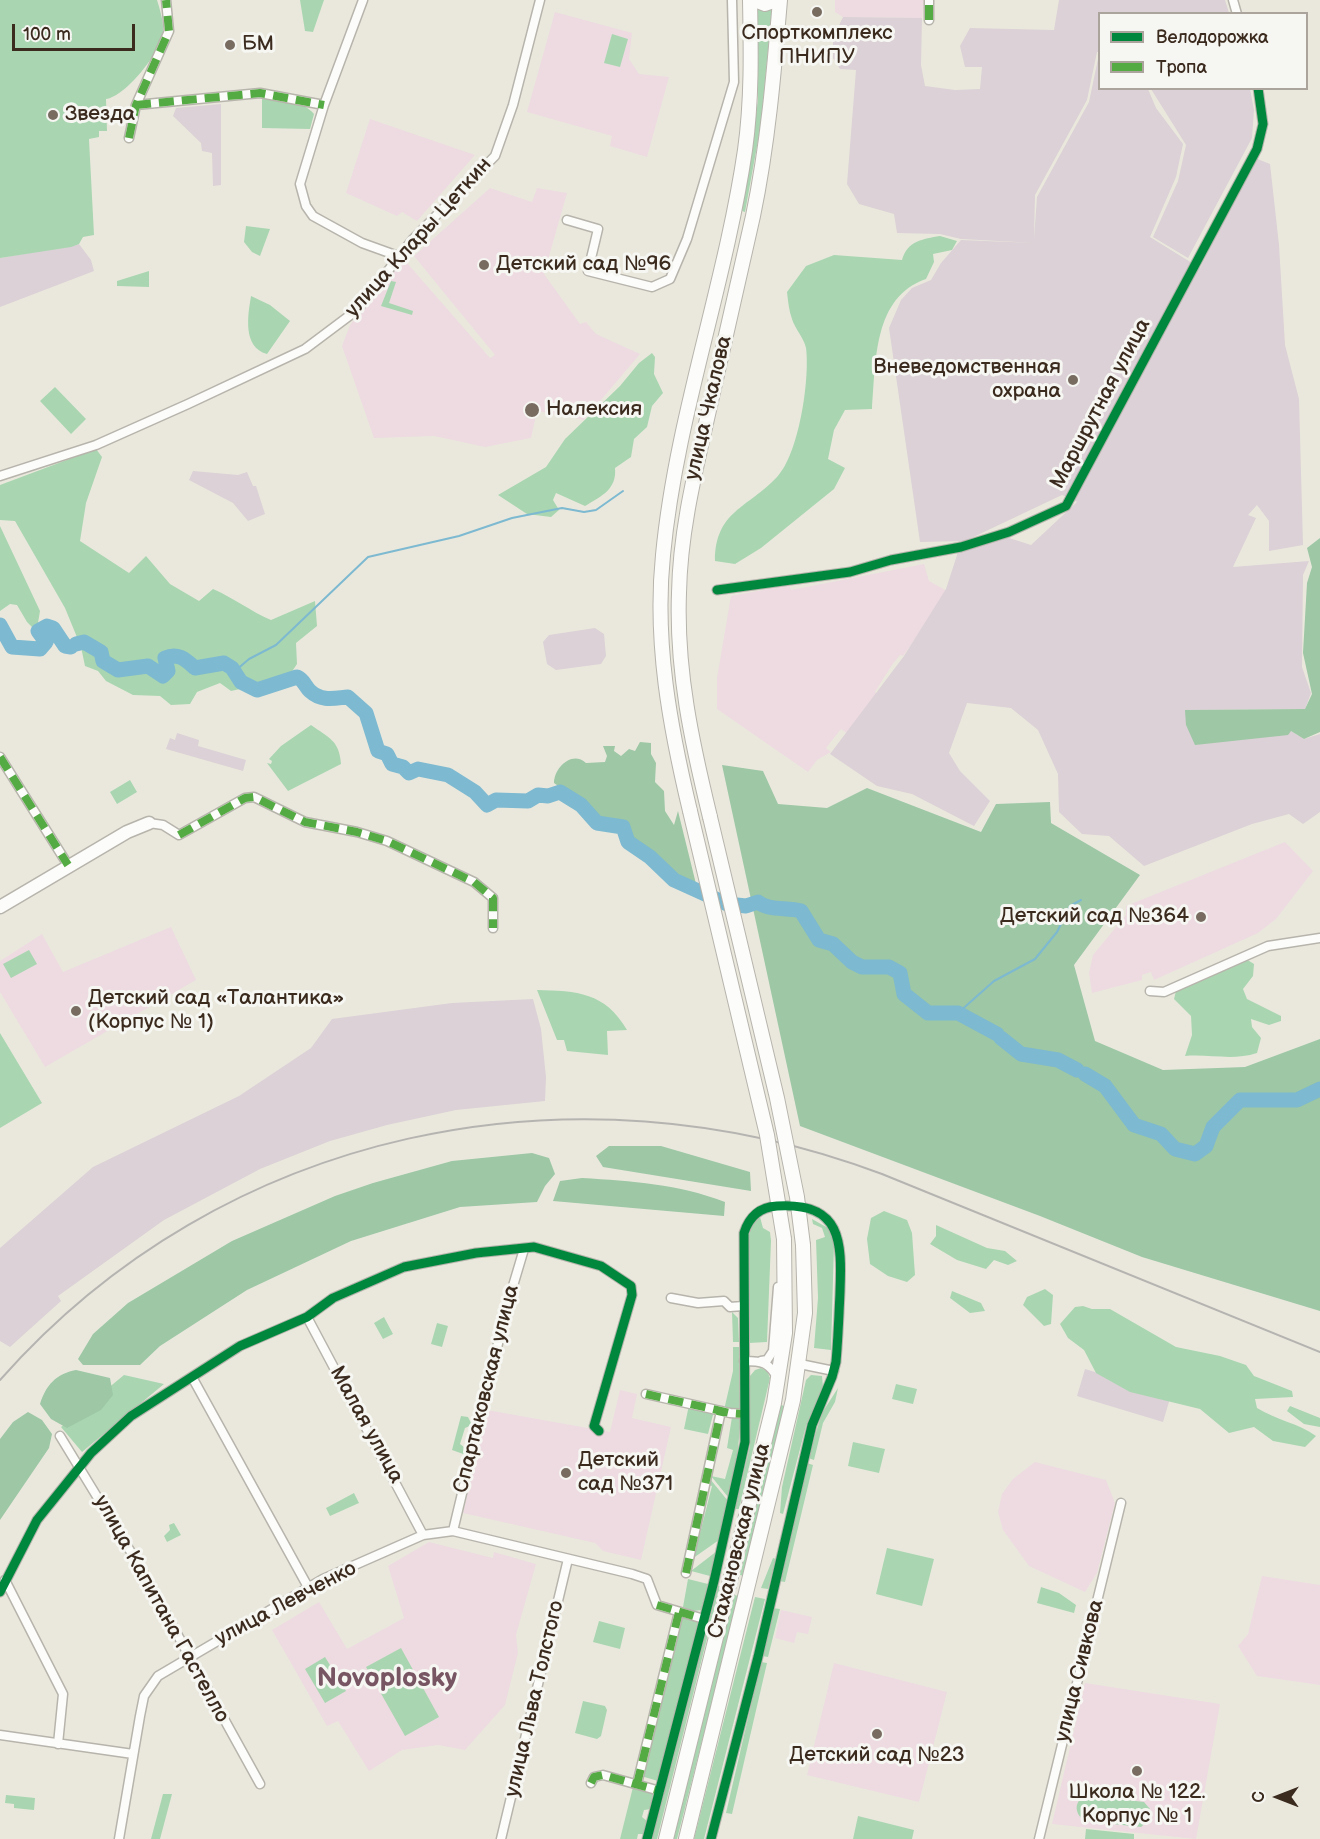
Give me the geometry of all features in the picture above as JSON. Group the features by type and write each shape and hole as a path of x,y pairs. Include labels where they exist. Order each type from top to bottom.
{"main road":[{"name":"улица Чкалова","path":"750,0 750,95 735,207 672,485 663,555 661,634 664,678 675,748 767,1135 784,1239"},
{"path":"755,0 765,4 778,0"},
{"name":"улица Чкалова","path":"778,0 772,95 755,203 691,489 681,558 679,613 682,675 693,744 777,1098 796,1197 802,1245"},
{"name":"Стахановская улица","path":"666,1839 778,1380 785,1333 784,1239"},
{"name":"Стахановская улица","path":"687,1839 732,1658 800,1364 806,1294 802,1245"}],"street":[{"path":"129,138 136,105 165,46 168,31 166,0"},
{"path":"363,0 324,105 300,184 306,206 313,216 362,243 398,256"},
{"name":"улица Клары Цеткин","path":"0,476 123,434 305,349 357,310 398,256 495,156 513,105 540,0"},
{"path":"567,220 598,229 588,271 652,287 670,279 687,239 734,82 732,0"},
{"path":"929,0 929,20"},
{"path":"734,82 750,95"},
{"name":"Маршрутная улица","path":"717,590 842,574 891,560 961,547 1009,532 1066,506 1257,149 1263,123 1258,90"},
{"path":"136,105 260,93 324,105"},
{"path":"0,757 68,865"},
{"path":"0,907 127,832 149,823 164,825 179,835 245,798 254,798 305,822 381,839 474,882 493,898 493,928"},
{"path":"1150,991 1164,992 1268,946 1320,938"},
{"path":"648,1839 741,1468 746,1414 743,1240 752,1216 766,1207 784,1206 807,1210 824,1217 837,1233 840,1249 834,1371 812,1425 758,1657 711,1839"},
{"path":"744,1361 761,1361 769,1358 774,1348 784,1239"},
{"path":"0,1592 37,1520 80,1467 131,1416 240,1346 307,1317 333,1298 404,1267 476,1252 534,1247 601,1266 631,1286 632,1295 594,1426 599,1431"},
{"name":"Спартаковская улица","path":"453,1531 509,1298 524,1249"},
{"path":"671,1298 698,1303 724,1301 730,1306 743,1306"},
{"name":"Малая улица","path":"307,1317 423,1535"},
{"path":"761,1361 769,1365 778,1380"},
{"path":"800,1364 834,1371"},
{"path":"192,1377 308,1587"},
{"path":"646,1394 721,1411 746,1414"},
{"path":"686,1573 721,1411"},
{"name":"улица Капитана Гастелло","path":"60,1436 140,1567 260,1785"},
{"name":"улица Сивкова","path":"1039,1839 1121,1503"},
{"name":"улица Левченко","path":"119,1839 144,1696 158,1676 308,1587 423,1535 453,1531 647,1579 657,1605 704,1619"},
{"name":"улица Льва Толстого","path":"501,1839 568,1559"},
{"path":"5,1580 63,1694 58,1744"},
{"path":"637,1784 679,1612"},
{"path":"0,1736 133,1754"},
{"path":"591,1783 594,1777 603,1775 660,1791"}],"shaded area":[{"path":"835,0 924,0 922,18 843,17 835,12"},
{"path":"1059,0 1225,0 1229,12 1098,12 1098,52 1087,100 1035,195 1034,239 1037,197 1089,102 1098,59 1098,90 1148,90 1156,108 1183,144 1176,177 1150,237 1200,268 1255,158 1270,164 1279,245 1285,345 1299,399 1303,545 1269,551 1269,521 1257,505 1248,515 1256,518 1233,567 1309,561 1303,575 1302,667 1311,693 1305,709 1186,710 1186,725 1197,743 1291,731 1304,739 1320,734 1320,812 1303,824 1289,814 1252,824 1144,866 1109,836 1082,834 1059,812 1058,774 1038,730 1011,708 967,703 949,753 960,771 990,801 974,826 912,794 877,786 830,754 904,656 946,589 958,552 1006,537 1031,545 1077,502 1074,500 1142,371 1070,498 1062,495 965,541 920,542 889,328 901,300 912,288 931,280 941,263 961,240 1035,243 961,239 940,234 897,233 894,214 859,204 847,184 856,70 840,69 833,58 833,38 843,17 922,18 921,65 925,86 955,90 980,89 982,67 965,67 960,46 970,28 1054,30"},
{"path":"555,12 632,33 629,59 639,74 669,77 647,157 610,146 612,136 527,112"},
{"path":"1152,90 1250,90 1254,110 1252,138 1188,258 1153,237 1178,181 1186,145"},
{"path":"221,104 221,185 213,186 212,153 202,151 201,143 173,116 176,108"},
{"path":"370,119 475,155 417,221 402,212 397,216 346,193"},
{"path":"490,188 532,202 537,188 567,193 544,274 580,324 586,322 596,334 640,354 584,420 537,411 531,438 485,447 434,436 374,438 342,346 350,325 400,259 408,264 490,358 495,355 414,256"},
{"path":"79,244 91,260 94,271 0,307 0,258"},
{"path":"193,471 238,475 247,472 253,486 256,486 265,514 248,521 233,503 189,480"},
{"path":"924,564 929,581 949,592 903,656 900,655 892,665 875,692 881,698 848,734 841,729 826,748 831,752 817,760 808,772 717,709 717,678 731,596 789,585 791,590"},
{"path":"595,628 604,634 606,656 601,664 556,670 547,664 543,642 549,635"},
{"path":"177,733 199,740 198,746 246,760 243,771 166,749 170,738 175,740"},
{"name":"Детский сад №364","path":"1285,842 1313,871 1276,919 1258,933 1154,980 1151,972 1142,975 1142,980 1092,993 1089,973 1093,955 1126,915 1126,906"},
{"name":"Детский сад «Талантика» (Корпус № 1)","path":"171,927 196,980 45,1067 0,992 0,961 42,934 63,972"},
{"path":"533,999 541,1029 546,1077 545,1101 456,1110 387,1125 330,1141 260,1169 164,1220 58,1296 61,1301 10,1347 0,1341 0,1248 93,1167 239,1096 311,1048 332,1019 452,1003"},
{"path":"1085,1369 1171,1395 1163,1422 1077,1396"},
{"name":"Детский сад №371","path":"620,1390 637,1394 632,1418 671,1427 641,1560 603,1551 595,1543 463,1513 487,1410 610,1432"},
{"path":"1035,1462 1106,1480 1115,1503 1097,1573 1085,1592 1029,1566 1003,1530 998,1512 1002,1494 1013,1479"},
{"path":"429,1542 493,1558 494,1552 536,1564 516,1635 518,1653 505,1705 465,1750 438,1745 402,1750 369,1771 338,1721 327,1726 272,1630 319,1602 347,1649 404,1618 388,1566"},
{"path":"1262,1576 1320,1585 1320,1685 1257,1676 1238,1646 1248,1634"},
{"path":"781,1610 812,1617 808,1634 797,1632 794,1643 775,1638"},
{"name":"Детский сад №23","path":"834,1663 947,1692 919,1802 807,1775"},
{"name":"Школа № 122. Корпус № 1","path":"1085,1683 1220,1704 1196,1839 1052,1824"}],"green space":[{"name":"Звезда","path":"0,0 157,0 162,16 163,33 156,51 141,72 123,91 106,99 107,131 99,131 99,137 89,139 94,235 83,237 79,244 71,247 0,258"},
{"path":"300,0 324,0 313,32 305,31"},
{"path":"758,7 772,7 761,124 745,212 742,211 758,100"},
{"path":"612,34 628,39 620,67 604,63"},
{"path":"262,99 290,102 309,109 314,114 310,129 262,128"},
{"path":"246,226 270,229 260,256 252,252 244,242"},
{"path":"940,236 957,241 952,250 933,254 934,262 926,279 909,288 896,300 887,316 877,352 872,409 845,410 834,430 828,459 845,468 834,489 761,548 735,564 715,561 716,544 727,521 777,477 785,466 797,434 807,362 806,348 792,319 787,292 806,266 834,255 902,260 912,245"},
{"path":"149,271 149,287 117,286 117,281"},
{"path":"391,281 396,282 389,303 413,311 412,315 381,306"},
{"path":"251,296 270,305 290,321 267,354 259,350 250,338 248,321"},
{"path":"652,353 655,357 654,374 663,393 652,406 647,427 634,439 631,457 615,468 614,481 607,491 585,506 556,493 553,500 559,510 551,517 527,514 498,495 546,467 565,439 620,386 639,363"},
{"path":"55,387 86,419 71,434 40,401"},
{"path":"96,449 102,457 86,503 80,541 129,573 146,556 170,584 199,601 213,589 271,620 315,601 317,626 296,643 297,664 281,688 258,685 231,691 220,683 197,692 190,704 171,705 160,696 133,695 106,681 98,671 85,666 81,647 65,608 15,521 0,520 0,485"},
{"path":"0,526 40,611 38,623 40,626 36,631 27,622 17,605 10,604 0,611"},
{"path":"1320,538 1320,732 1304,739 1291,731 1288,735 1195,745 1186,725 1185,710 1305,709 1312,694 1303,653 1307,583 1312,567 1307,548"},
{"path":"311,725 335,745 341,764 288,791 267,763 271,764 272,761 269,759 281,746"},
{"path":"640,742 651,743 651,754 656,763 655,782 664,791 665,811 674,825 678,811 697,888 674,879 650,854 630,841 626,826 597,820 583,803 554,783 557,772 565,762 575,759 586,763 605,762 607,756 603,746 615,746 614,751 621,756 629,749 635,751"},
{"path":"722,765 763,771 778,804 827,808 867,788 981,832 996,804 1050,802 1051,823 1140,875 1074,965 1095,1041 1163,1070 1245,1067 1320,1039 1320,1311 1142,1257 1040,1216 800,1126"},
{"path":"130,780 137,792 117,804 110,792"},
{"path":"29,950 37,964 11,978 3,964"},
{"path":"1246,959 1254,964 1253,976 1243,989 1247,999 1281,1016 1281,1021 1269,1025 1251,1019 1252,1027 1261,1038 1257,1053 1230,1057 1185,1056 1192,1035 1191,1016 1174,999 1176,991"},
{"path":"537,990 565,991 589,996 609,1008 627,1030 607,1031 608,1055 567,1051 564,1040 557,1040"},
{"path":"0,1033 42,1103 0,1128"},
{"path":"609,1146 661,1146 750,1172 751,1191 603,1167 596,1156"},
{"path":"532,1153 549,1158 555,1174 545,1186 537,1202 460,1207 351,1241 247,1290 160,1346 140,1365 83,1365 78,1359 93,1334 128,1303 232,1241 335,1196 373,1183 452,1161"},
{"path":"582,1178 637,1182 690,1191 725,1202 724,1216 553,1201 560,1181"},
{"path":"884,1211 907,1220 912,1233 915,1275 907,1282 888,1276 870,1264 867,1239 871,1218"},
{"path":"760,1217 763,1228 770,1232 771,1241 767,1342 749,1343 748,1238 753,1223"},
{"path":"812,1219 828,1228 834,1244 831,1350 814,1348 818,1298 816,1240 825,1237 822,1228 813,1224"},
{"path":"936,1225 987,1248 1005,1251 1017,1261 1008,1265 994,1260 986,1269 957,1260 930,1244 936,1236"},
{"path":"1045,1289 1053,1295 1051,1324 1044,1326 1023,1305 1027,1297"},
{"path":"952,1291 981,1303 985,1311 970,1313 950,1298"},
{"path":"1083,1306 1092,1309 1110,1309 1176,1347 1220,1356 1246,1365 1254,1376 1292,1391 1293,1397 1255,1399 1257,1408 1316,1436 1305,1447 1273,1441 1254,1427 1229,1433 1200,1409 1130,1392 1096,1373 1084,1350 1068,1338 1060,1324 1075,1307"},
{"path":"732,1312 738,1318 739,1342 733,1342"},
{"path":"384,1317 393,1334 383,1339 374,1323"},
{"path":"437,1323 448,1326 442,1347 431,1344"},
{"path":"733,1347 739,1347 740,1411 724,1410 733,1371"},
{"path":"761,1368 767,1371 770,1378 739,1509 735,1509 750,1446 750,1376 755,1370"},
{"path":"76,1370 110,1378 113,1395 101,1410 67,1428 51,1419 40,1404 45,1391 53,1381 63,1374"},
{"path":"124,1375 164,1384 82,1452 61,1427"},
{"path":"811,1375 822,1376 823,1387 806,1426 783,1514 780,1513 782,1487 806,1380"},
{"path":"896,1384 917,1389 913,1404 892,1399"},
{"path":"838,1388 835,1402 823,1423 814,1460 808,1458 822,1413"},
{"path":"689,1405 714,1411 708,1434 684,1429"},
{"path":"781,1405 784,1406 781,1423 744,1576 740,1575"},
{"path":"1290,1406 1320,1418 1320,1427 1304,1424 1287,1411"},
{"path":"28,1412 42,1420 52,1434 49,1448 0,1520 0,1439 13,1422"},
{"path":"461,1416 468,1417 472,1425 465,1428 460,1444 468,1450 466,1455 452,1450"},
{"path":"732,1417 741,1418 737,1458 728,1497 711,1476 725,1479 733,1450 727,1448"},
{"path":"853,1442 885,1449 879,1473 848,1466"},
{"path":"807,1463 813,1465 785,1582 779,1581"},
{"path":"706,1474 728,1501 719,1540 689,1561 694,1536 699,1537 712,1486 704,1484"},
{"path":"354,1493 359,1503 330,1516 326,1508"},
{"path":"174,1523 181,1535 167,1542 164,1536 170,1530 169,1525"},
{"path":"887,1548 934,1559 922,1606 876,1594"},
{"path":"717,1551 710,1576 691,1571"},
{"path":"773,1558 776,1559 768,1589 761,1588"},
{"path":"688,1579 708,1584 702,1610 693,1611 683,1607"},
{"path":"714,1585 720,1586 657,1839 652,1839"},
{"path":"1041,1587 1059,1593 1076,1605 1074,1613 1037,1603"},
{"path":"734,1595 739,1596 677,1839 672,1839"},
{"path":"755,1597 765,1599 704,1839 694,1839"},
{"path":"773,1608 780,1609 768,1657 762,1656"},
{"path":"683,1616 699,1623 658,1781 641,1776"},
{"path":"599,1621 625,1628 620,1649 593,1642"},
{"path":"401,1648 439,1717 405,1736 366,1667"},
{"path":"325,1657 346,1691 325,1703 305,1669"},
{"path":"761,1662 767,1663 732,1814 726,1813"},
{"path":"583,1701 605,1706 607,1710 601,1736 597,1739 575,1733"},
{"path":"633,1787 653,1794 651,1809 644,1810 642,1817 647,1821 644,1834 638,1834 637,1839 620,1839"},
{"path":"163,1794 172,1794 160,1839 151,1839"},
{"path":"6,1795 35,1798 34,1810 14,1808 14,1804 5,1803"},
{"path":"1088,1795 1144,1802 1150,1809 1151,1818 1141,1827 1085,1821 1078,1814 1077,1806 1083,1797"},
{"path":"858,1816 914,1830 912,1839 853,1839"},
{"path":"1086,1829 1134,1834 1134,1839 1085,1839"}],"waterway":[{"path":"235,671 249,659 276,645 368,557 459,536 512,518 562,508 584,512 596,510 623,491"},
{"path":"0,625 12,647 40,649 46,642 38,631 47,626 53,628 65,646 71,647"},
{"path":"76,644 84,642 101,652 103,661 118,670 148,666 163,676 168,671 165,658 178,656 195,668 224,663 232,668 241,682 257,690 297,677 319,697 348,697 366,713 378,751 387,754 392,764 403,767 409,773 418,769 448,775 475,792 487,805 496,800 528,801 538,795 548,796 560,792 581,805 597,823 623,827 628,842 650,857 674,880 727,904 746,906 758,902 767,907 801,911 819,940 833,944 852,962 862,967 889,967 900,973 904,994 928,1013 958,1013 997,1034"},
{"path":"958,1013 994,981 1035,959 1057,932 1070,906 1081,900"},
{"path":"1001,1038 1021,1054 1058,1060 1077,1070"},
{"path":"1085,1074 1105,1086 1134,1125 1161,1134 1175,1149 1195,1154 1206,1146 1213,1127 1240,1100 1297,1100 1320,1089"}],"railway":[{"path":"0,1380 89,1294 188,1225 295,1173 408,1139 526,1121 645,1121 764,1139 882,1174 1320,1352"}],"marked path":[{"path":"129,138 136,105 169,31 166,0"},
{"path":"929,0 929,20"},
{"path":"136,105 260,93 324,105"},
{"path":"0,757 68,865"},
{"path":"179,835 245,798 254,797 305,822 357,832 387,841 474,882 493,898 493,928"},
{"path":"646,1394 730,1413 745,1414"},
{"path":"686,1573 721,1411"},
{"path":"657,1605 704,1619"},
{"path":"637,1784 679,1612"},
{"path":"591,1783 594,1777 603,1775 660,1791"}],"cycle path":[{"path":"717,590 850,572 891,560 961,547 1009,532 1066,506 1257,149 1263,124 1258,90"},
{"path":"647,1839 714,1581 745,1442 744,1233 752,1218 765,1208 798,1206 815,1211 826,1218 834,1229 838,1242 841,1274 836,1362 812,1425 758,1657 711,1839"},
{"path":"0,1592 37,1520 91,1453 131,1416 240,1346 307,1317 333,1298 404,1267 476,1253 534,1247 601,1266 631,1286 632,1295 594,1426 599,1431"}],"place":[{"name":"Спорткомплекс ПНИПУ","path":"817,12"},
{"name":"БМ","path":"230,45"},
{"name":"Звезда","path":"53,115"},
{"name":"Детский сад №96","path":"484,265"},
{"name":"Вневедомственная охрана","path":"1073,380"},
{"name":"Налексия","path":"532,410"},
{"name":"Детский сад №364","path":"1201,917"},
{"name":"Детский сад «Талантика» (Корпус № 1)","path":"76,1011"},
{"name":"Детский сад №371","path":"566,1473"},
{"name":"Детский сад №23","path":"877,1734"},
{"name":"Школа № 122. Корпус № 1","path":"1137,1771"}],"district":[{"name":"Novoplosky","path":"387,1679"}]}
